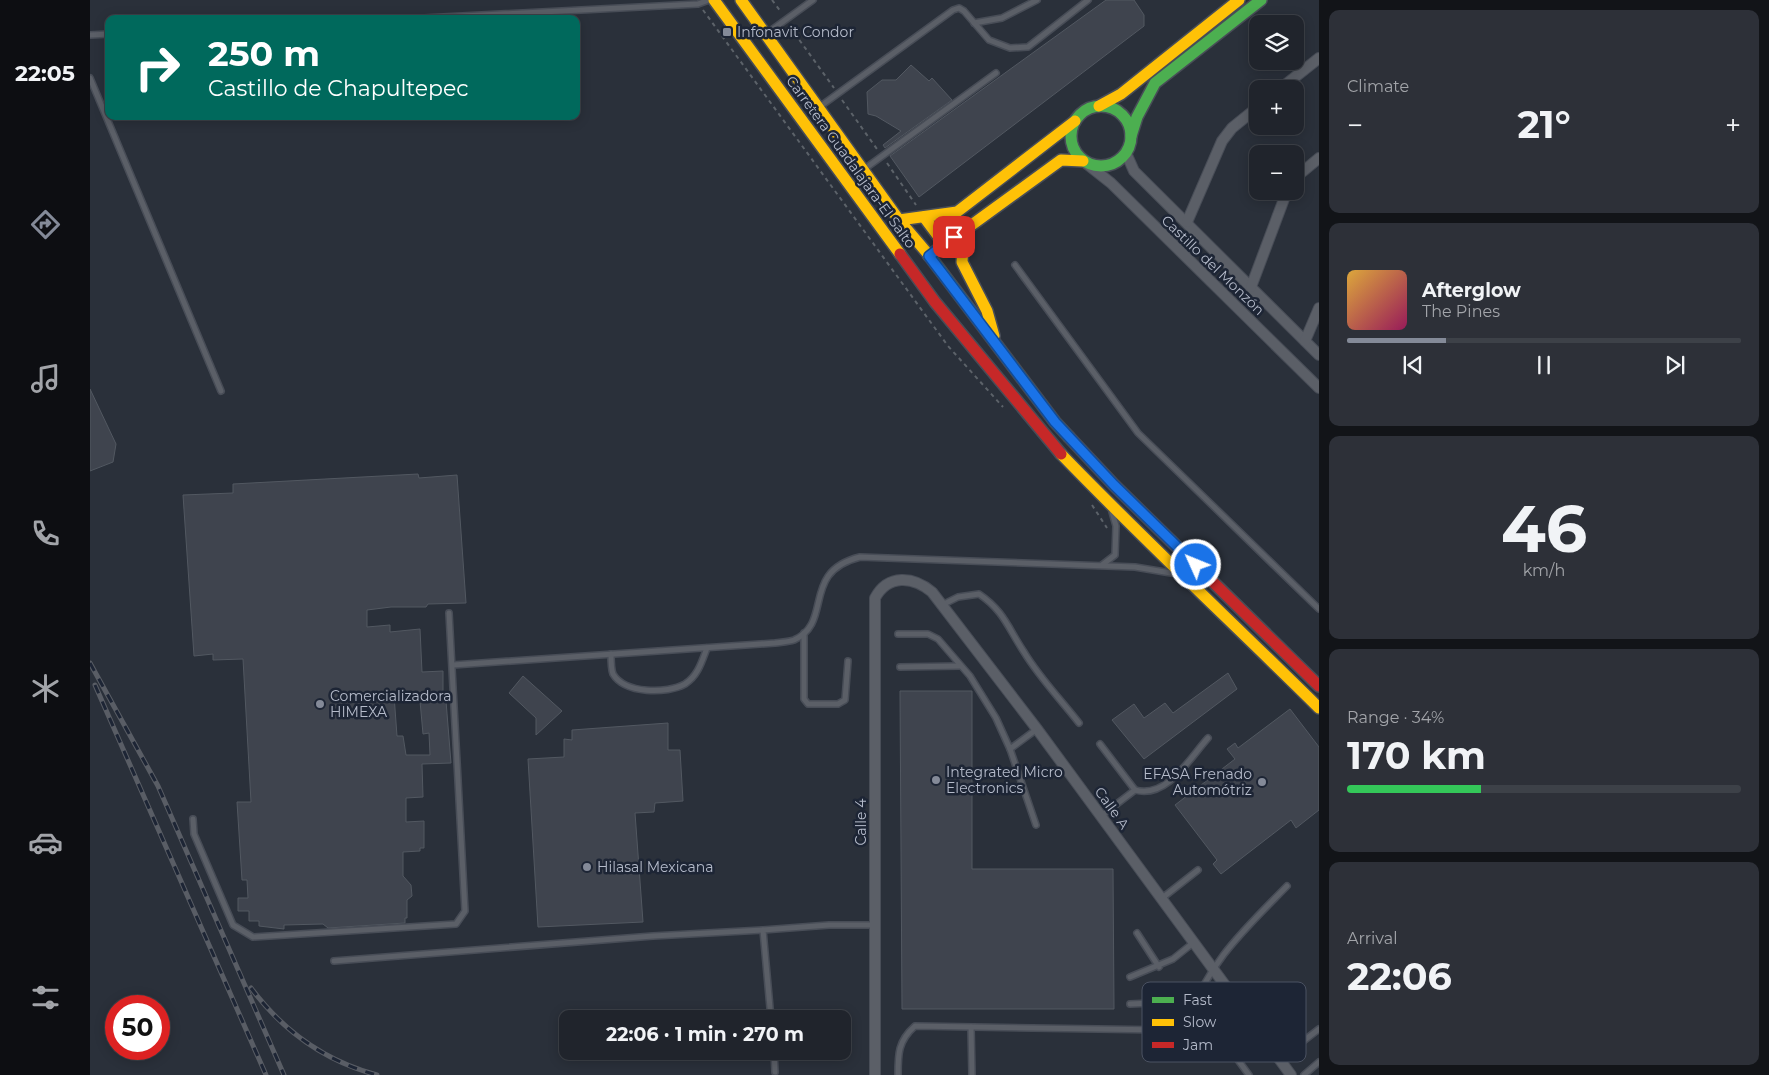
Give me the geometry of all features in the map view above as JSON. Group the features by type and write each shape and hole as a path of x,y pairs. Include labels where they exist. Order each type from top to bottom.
{"main road":[{"name":"Carretera Guadalajara-El Salto","path":"714,0 935,302 1045,437 1111,506 1319,708"},
{"name":"Carretera Guadalajara-El Salto","path":"741,0 899,220 929,256 1033,394 1086,455 1319,686"},
{"path":"899,220 957,212 1075,121 1089,108 1099,106 1121,94 1239,0"},
{"path":"929,256 1061,160 1070,159 1107,166 1117,162 1126,153 1140,110 1155,83 1261,0"},
{"path":"1099,106 1118,111 1125,118 1131,136"},
{"path":"1075,121 1070,140 1073,149 1085,162"},
{"path":"924,217 944,244"},
{"path":"964,230 962,262 987,311 996,344"}],"street":[{"path":"1291,80 1319,58"},
{"path":"1186,222 1222,140 1232,128 1249,114"},
{"name":"Castillo del Monzón","path":"1126,153 1134,171 1319,355"},
{"path":"1304,170 1319,158"},
{"name":"Castillo del Monzón","path":"1085,162 1111,184 1319,388"},
{"path":"1251,287 1284,200"},
{"path":"1305,341 1319,308"},
{"name":"Calle A","path":"896,580 915,581 924,585 942,605 1037,729 1221,982"},
{"name":"Calle 4","path":"874,1075 875,598 879,590 896,580"},
{"name":"Calle A","path":"1282,1062 1291,1075"}],"lane":[{"path":"483,15 698,4 709,0"},
{"path":"765,34 813,0"},
{"path":"974,23 1002,18 1037,0"},
{"path":"818,108 958,8 964,11 990,40 1010,48 1028,47 1088,0"},
{"path":"90,35 105,34"},
{"path":"862,170 996,73"},
{"path":"90,78 105,114"},
{"path":"108,120 221,391"},
{"path":"1015,265 1138,433 1319,609"},
{"path":"1102,566 1115,555 1116,526 1111,506"},
{"path":"453,665 707,648 794,640 804,633 815,618 824,582 833,568 844,561 860,557 1135,567 1185,576"},
{"path":"942,605 958,597 979,594 993,603 1004,616 1024,653 1079,723"},
{"path":"193,820 194,834 233,925 253,937 456,924 465,911 449,613"},
{"path":"804,633 804,699 808,704 838,704 845,700 848,661"},
{"path":"898,634 928,634 938,639 970,676 996,718 1010,749 1036,825"},
{"path":"611,654 612,672 623,685 652,691 685,684 698,671 707,648"},
{"path":"900,667 960,666"},
{"path":"1010,749 1037,729"},
{"path":"1101,816 1135,790 1152,792 1167,784 1208,738"},
{"path":"1100,744 1135,790"},
{"path":"1161,899 1198,870"},
{"path":"1205,982 1232,942 1287,886"},
{"path":"334,961 643,937 829,925 875,925"},
{"path":"763,930 769,1010"},
{"path":"1137,933 1159,966"},
{"path":"1130,977 1173,959 1193,942"},
{"path":"1130,1004 1142,1003"},
{"path":"898,1075 898,1049 905,1035 915,1026 1142,1030"},
{"path":"971,1027 972,1075"},
{"path":"1306,1039 1319,1029"},
{"path":"774,1060 775,1072"},
{"path":"1240,1062 1249,1075"},
{"path":"1304,1075 1319,1062"}],"path":[{"path":"772,0 924,217"}],"building":[{"path":"1106,0 1134,0 1144,15 1144,26 919,197 890,156"},
{"path":"911,65 929,81 932,78 952,100 885,148 883,145 901,131 876,116 868,114 867,92 882,80 896,80"},
{"path":"90,389 116,444 113,462 90,471"},
{"name":"Comercializadora HIMEXA","path":"418,474 419,478 457,475 466,603 428,604 426,607 391,607 367,610 367,627 390,625 390,632 420,629 422,672 443,671 443,701 446,701 451,763 422,764 423,797 406,798 406,822 424,821 424,848 420,848 420,851 403,852 403,876 411,885 412,896 407,900 407,918 405,918 405,923 328,928 323,924 284,925 284,929 259,926 259,921 249,921 249,911 238,911 238,898 248,898 247,880 242,880 237,802 251,802 243,659 213,660 213,654 194,656 183,495 233,493 233,484","holes":["416,693 417,700 420,701 423,734 429,733 430,755 406,755 403,736 397,736 394,695"]},
{"path":"1228,673 1237,689 1144,759 1112,720 1134,704 1144,718 1165,703 1173,713"},
{"path":"523,676 562,711 536,735 536,718 509,693"},
{"name":"Integrated Micro Electronics","path":"900,691 972,691 972,869 1113,869 1114,1009 902,1009"},
{"name":"EFASA Frenado Automótriz","path":"1290,709 1319,747 1319,810 1296,828 1291,820 1221,874 1213,864 1217,860 1175,805 1235,759 1227,749 1235,743 1238,748"},
{"name":"Hilasal Mexicana","path":"668,723 668,750 680,750 683,801 655,803 654,812 635,813 643,922 538,927 528,759 564,757 564,739 572,740 572,730"}],"railway":[{"path":"90,663 158,786 284,1075"},
{"path":"95,685 266,1075"},
{"path":"251,988 277,1018 306,1042 340,1062 377,1075"}],"traffic: fast":[{"path":"1131,136 1137,117 1155,83 1261,0"},
{"path":"1095,106 1107,106 1118,111 1126,119 1131,130 1131,136 1129,148 1118,161 1107,166 1095,166 1084,161 1076,153 1071,142 1071,130 1076,119 1084,111 1095,106"},
{"path":"928,254 1055,422 1069,437"}],"traffic: slow":[{"path":"714,0 900,254"},
{"path":"741,0 899,220 928,254"},
{"path":"1099,106 1121,94 1239,0"},
{"path":"899,220 957,212 1075,121"},
{"path":"929,256 1061,160 1083,161"},
{"path":"924,217 944,244"},
{"path":"964,230 962,262 987,311 994,336"},
{"path":"1061,454 1319,708"}],"traffic: jam":[{"path":"900,254 935,302 1061,454"},
{"path":"1069,437 1114,485 1319,686"}],"place":[{"name":"Infonavit Condor","path":"727,32"},
{"name":"Comercializadora HIMEXA","path":"320,704"},
{"name":"Integrated Micro Electronics","path":"936,780"},
{"name":"EFASA Frenado Automótriz","path":"1262,782"},
{"name":"Hilasal Mexicana","path":"587,867"}],"route":[{"path":"954,237 929,256 1055,422 1114,485 1196,565"}]}
